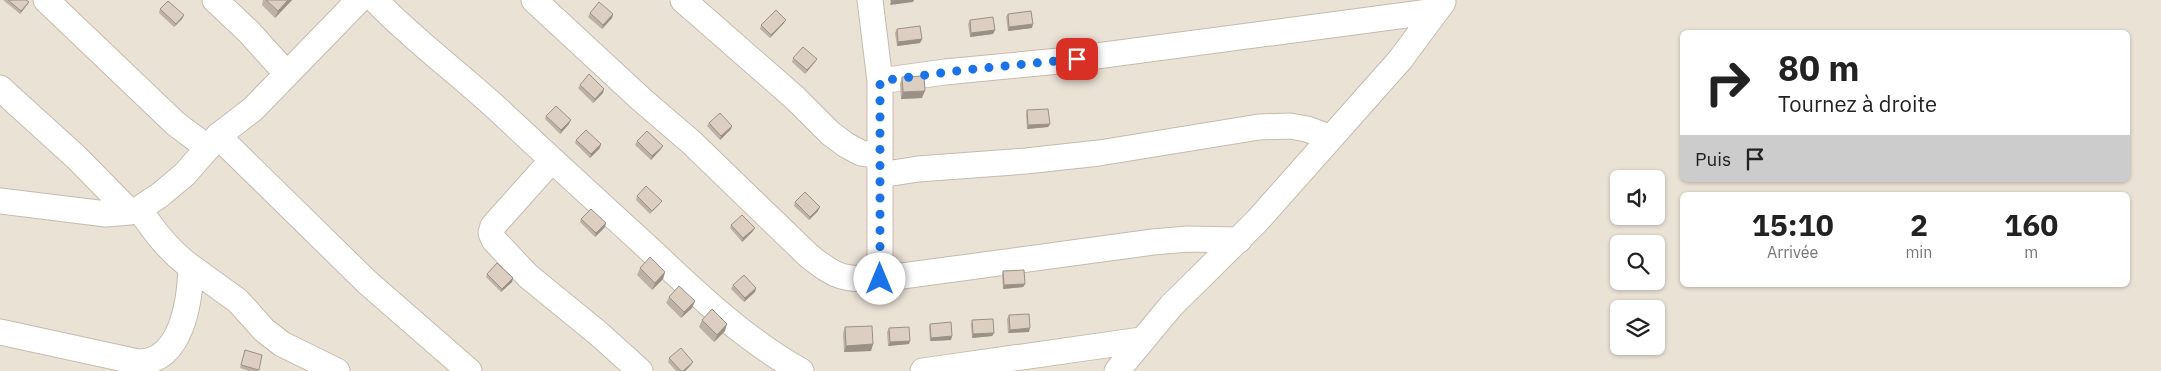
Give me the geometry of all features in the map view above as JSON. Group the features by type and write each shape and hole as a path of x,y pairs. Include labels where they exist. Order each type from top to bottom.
{"street":[{"path":"46,0 176,124 213,142 368,283 470,371"},
{"path":"215,0 249,32 286,73"},
{"path":"0,201 106,214 134,211 160,195 185,174 213,142 253,109 359,0"},
{"path":"375,0 405,31 498,109 738,329 776,357 800,371"},
{"path":"534,0 642,100 691,142 809,256 842,278 880,279 1153,242 1188,239 1239,240"},
{"path":"683,0 752,59 835,137 846,146 862,153 879,165 918,169 1026,161 1099,153 1259,127 1290,126 1307,129 1331,138"},
{"path":"870,0 880,81 880,279"},
{"path":"880,81 964,70 1059,61 1440,5"},
{"path":"1117,371 1171,306 1239,240 1400,60 1440,5"},
{"path":"0,88 134,211 176,256 238,301 264,330 282,344 337,371"},
{"path":"552,160 493,226 491,233 494,240 528,276 599,334 640,371"},
{"path":"0,332 122,365 148,362 170,348 180,327 189,299 191,267"},
{"path":"923,371 1141,340"}],"shaded area":[{"path":"0,0 2161,0 2161,371 0,371"}],"building":[{"path":"8,0 26,0 29,2 21,11"},
{"path":"266,0 288,0 278,11"},
{"path":"168,1 184,15 176,24 160,9"},
{"path":"599,2 613,14 603,25 590,13"},
{"path":"776,10 786,20 771,35 761,25"},
{"path":"1031,11 1033,24 1009,27 1008,14"},
{"path":"993,17 995,30 971,33 970,20"},
{"path":"920,26 922,39 898,42 897,29"},
{"path":"803,47 817,59 807,70 793,58"},
{"path":"589,74 604,89 595,99 580,85"},
{"path":"924,76 925,91 903,92 902,77"},
{"path":"556,106 571,120 561,130 546,116"},
{"path":"1048,109 1050,124 1028,125 1027,110"},
{"path":"720,113 732,126 721,136 709,123"},
{"path":"586,130 601,144 591,154 576,140"},
{"path":"647,131 663,146 652,156 637,141"},
{"path":"646,186 662,201 652,211 637,196"},
{"path":"805,192 820,207 810,217 795,202"},
{"path":"591,209 606,223 596,233 581,219"},
{"path":"742,215 755,228 743,238 731,225"},
{"path":"650,257 665,272 655,283 640,268"},
{"path":"497,263 513,278 502,289 487,274"},
{"path":"1024,270 1025,284 1004,285 1003,271"},
{"path":"744,275 756,288 745,298 733,285"},
{"path":"679,286 695,301 684,312 669,297"},
{"path":"712,309 727,324 717,335 702,320"},
{"path":"1029,314 1030,328 1010,330 1009,315"},
{"path":"993,319 994,333 973,334 972,320"},
{"path":"951,322 952,336 931,338 930,324"},
{"path":"872,326 873,344 846,346 845,327"},
{"path":"909,327 910,341 890,342 889,328"},
{"path":"681,348 693,362 683,371 669,358"},
{"path":"245,350 262,355 259,370 241,365"}],"route":[{"path":"880,279 880,81 964,70 1077,59"}]}
